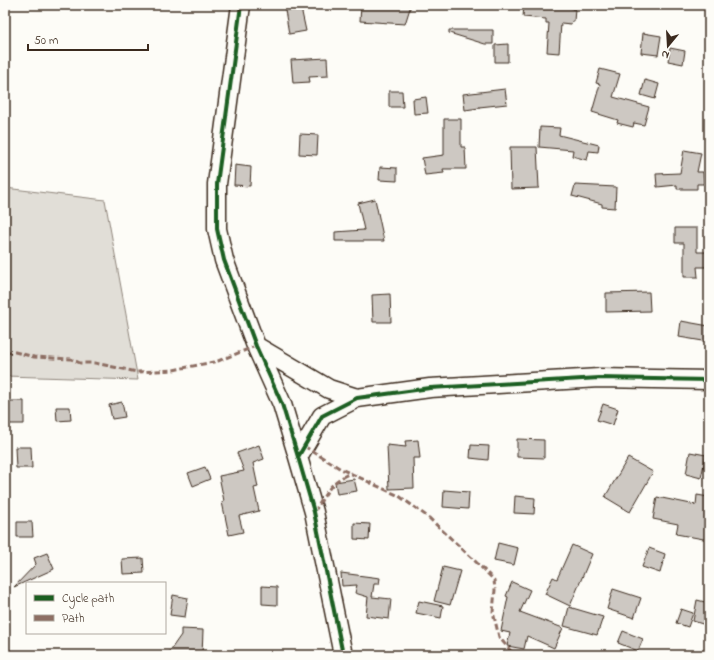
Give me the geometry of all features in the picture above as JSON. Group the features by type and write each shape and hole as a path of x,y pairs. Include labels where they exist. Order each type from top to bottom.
{"street":[{"path":"241,5 217,184 217,230 224,260 256,346 282,404 298,457 314,512 343,655"},
{"path":"256,346 328,389 357,398"},
{"path":"298,457 322,416 357,398 430,388 599,378 709,380"}],"shaded area":[{"path":"5,188 105,200 138,380 5,376"}],"building":[{"path":"361,5 411,5 405,24 360,21"},
{"path":"524,5 547,7 547,5 572,5 572,9 575,9 574,21 572,21 571,24 561,23 559,53 547,52 549,23 546,23 546,19 523,17"},
{"path":"301,8 306,31 289,34 285,10"},
{"path":"449,30 493,30 493,44 485,44 449,33"},
{"path":"643,33 661,36 658,55 641,53"},
{"path":"508,44 508,62 495,62 495,45"},
{"path":"670,48 685,51 683,64 668,61"},
{"path":"327,58 328,76 309,77 310,82 293,83 291,60"},
{"path":"600,69 620,74 613,97 649,107 644,125 634,123 633,127 617,123 618,120 592,112 600,84 596,83"},
{"path":"645,80 659,84 655,99 641,95"},
{"path":"505,89 507,104 465,110 463,94"},
{"path":"389,91 402,91 403,107 389,107"},
{"path":"426,97 428,113 414,114 413,99"},
{"path":"444,119 461,119 461,147 465,147 466,169 443,169 444,173 425,175 422,158 444,155"},
{"path":"540,127 560,128 559,135 599,145 598,152 589,151 587,160 572,156 573,150 539,147"},
{"path":"300,134 318,135 317,155 299,154"},
{"path":"510,147 537,147 539,188 511,189"},
{"path":"684,150 701,153 697,172 703,172 704,184 697,184 697,189 677,189 677,185 657,187 656,174 680,173"},
{"path":"235,165 251,167 250,186 234,185"},
{"path":"380,167 397,168 397,181 379,180"},
{"path":"575,185 616,187 615,208 602,207 602,204 572,196"},
{"path":"375,199 384,241 335,241 335,232 364,230 358,203"},
{"path":"675,228 697,228 697,252 709,252 709,267 697,267 698,277 684,277 684,243 675,243"},
{"path":"649,292 650,311 606,312 606,293"},
{"path":"390,294 391,322 373,322 372,295"},
{"path":"681,321 709,326 709,342 679,337"},
{"path":"5,401 24,401 24,424 5,424"},
{"path":"122,402 125,417 112,419 109,405"},
{"path":"603,404 618,409 613,425 597,420"},
{"path":"56,407 70,407 71,420 57,421"},
{"path":"517,439 544,440 544,458 517,457"},
{"path":"418,440 420,458 413,458 414,488 389,489 387,445 406,447 405,441"},
{"path":"259,445 264,459 253,463 258,487 254,488 259,511 239,516 243,532 229,535 222,502 224,501 219,476 244,471 237,453"},
{"path":"471,445 489,446 488,460 470,458"},
{"path":"15,447 31,447 32,468 16,468"},
{"path":"690,452 706,455 701,478 686,474"},
{"path":"628,458 653,472 630,512 605,497"},
{"path":"205,467 210,479 193,486 188,473"},
{"path":"354,479 357,491 337,494 335,482"},
{"path":"444,490 469,492 468,509 443,507"},
{"path":"697,495 709,497 709,540 676,534 678,524 653,519 657,497 696,505"},
{"path":"515,496 535,498 534,514 514,513"},
{"path":"17,522 32,522 33,537 17,537"},
{"path":"354,523 370,524 369,540 354,539"},
{"path":"498,543 518,548 514,565 494,561"},
{"path":"572,545 592,554 570,606 545,594 553,577 557,579"},
{"path":"649,548 665,554 660,573 642,567"},
{"path":"47,553 54,569 14,587 36,564 34,558"},
{"path":"143,558 144,573 123,574 122,559"},
{"path":"443,567 460,571 450,605 434,601"},
{"path":"341,573 380,578 379,584 374,584 372,597 391,599 389,619 366,616 368,597 355,593 357,585 342,586"},
{"path":"512,582 530,590 520,612 563,628 554,648 527,636 524,649 507,646 510,633 501,631 508,597 506,596"},
{"path":"262,586 277,587 277,605 262,604"},
{"path":"613,589 641,598 634,618 607,609"},
{"path":"173,595 188,598 185,617 170,615"},
{"path":"697,600 709,603 709,626 693,621"},
{"path":"419,601 443,606 441,618 416,613"},
{"path":"569,607 603,617 597,635 564,626"},
{"path":"681,609 693,613 688,627 676,623"},
{"path":"181,629 203,630 202,655 167,655 181,635"},
{"path":"623,631 643,639 638,651 618,643"}],"marked path":[{"path":"5,352 15,352 34,357 71,359 80,363 95,363 137,372 173,370 218,361 256,346"},
{"path":"304,446 341,469 399,496 428,517 475,561 494,580 495,590 493,612 499,637 514,655"},
{"path":"314,512 333,484 351,473"}],"cycle path":[{"path":"241,5 217,184 217,229 224,260 256,346 282,404 298,457 314,512 343,655"},
{"path":"298,457 322,416 357,398 430,388 599,378 709,380"}]}
